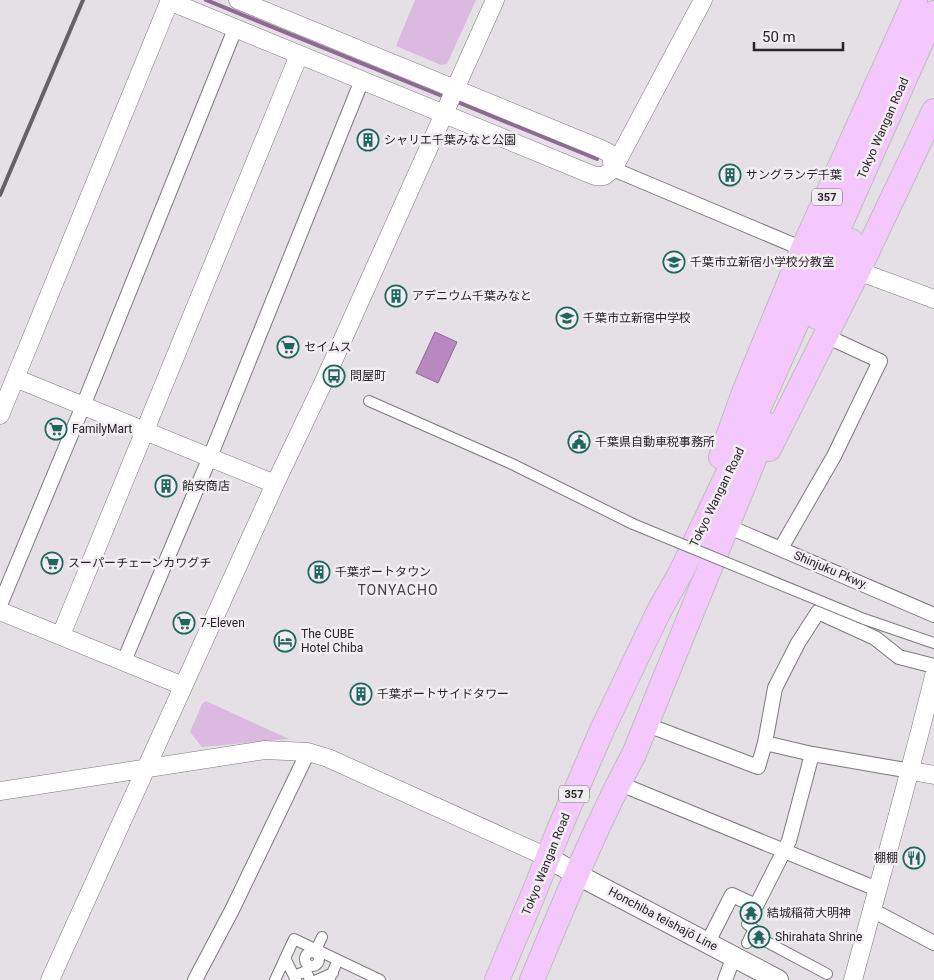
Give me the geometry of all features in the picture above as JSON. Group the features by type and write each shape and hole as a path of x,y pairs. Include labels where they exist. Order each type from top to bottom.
{"highway":[{"name":"357","path":"658,611 672,570 726,445 743,395 803,249 915,0"},
{"name":"Tokyo Wangan Road","path":"497,980 537,886 547,857 602,730 658,611 680,574 753,421 934,13"},
{"name":"Tokyo Wangan Road","path":"532,980 576,874 618,783 634,754 746,483 757,451 934,53"},
{"name":"357","path":"746,483 765,457 933,115"}],"main road":[{"name":"Honchiba teishajō Line","path":"547,857 708,942 745,939 778,980"}],"street":[{"path":"238,0 600,148 611,154 613,169"},
{"path":"50,980 496,0"},
{"path":"0,415 169,1 595,176 604,176 613,169 703,0"},
{"path":"0,605 83,406 235,29"},
{"path":"61,635 299,55"},
{"path":"124,661 210,457 362,80"},
{"path":"613,169 803,249"},
{"path":"858,271 934,299"},
{"path":"781,548 834,456 880,361 826,336"},
{"path":"15,378 275,484"},
{"path":"369,401 512,464 633,524 864,619 934,643"},
{"name":"Shinjuku Pkwy.","path":"727,526 934,614"},
{"path":"0,611 183,686"},
{"path":"645,724 758,767 766,744 775,688 798,643 818,612 876,638 899,657 934,666"},
{"path":"853,980 911,771 934,676"},
{"path":"766,744 934,775"},
{"path":"0,791 266,750 308,752 351,767 400,792 547,857"},
{"path":"195,980 232,910 308,752"},
{"path":"708,942 732,895 756,906 789,841 812,754"},
{"path":"618,783 877,889"},
{"path":"872,910 934,943"},
{"path":"316,951 322,937"},
{"path":"275,980 294,939 380,980"},
{"path":"725,980 745,939 827,974"},
{"path":"285,958 295,978 308,972 304,960 305,955 308,952 316,951"},
{"path":"317,980 331,976 338,960"}],"shaded area":[{"path":"415,0 476,0 447,64 441,65 396,46"},
{"path":"435,332 457,342 438,383 416,373"},
{"path":"206,701 289,739 202,747 190,732 202,704"}],"waterway":[{"path":"206,0 447,98"},
{"path":"455,101 597,159"}],"railway":[{"path":"0,195 83,0"}],"place":[{"name":"シャリエ千葉みなと公園","path":"368,140"},
{"name":"サングランデ千葉","path":"730,175"},
{"name":"千葉市立新宿小学校分教室","path":"674,262"},
{"name":"アデニウム千葉みなと","path":"396,296"},
{"name":"千葉市立新宿中学校","path":"567,318"},
{"name":"セイムス","path":"288,347"},
{"name":"問屋町","path":"334,376"},
{"name":"FamilyMart","path":"56,429"},
{"name":"千葉県自動車税事務所","path":"579,442"},
{"name":"飴安商店","path":"166,486"},
{"name":"スーパーチェーンカワグチ","path":"52,563"},
{"name":"千葉ポートタウン","path":"319,572"},
{"name":"7-Eleven","path":"184,623"},
{"name":"The CUBE Hotel Chiba","path":"285,641"},
{"name":"千葉ポートサイドタワー","path":"361,694"},
{"name":"棚棚","path":"914,858"},
{"name":"結城稲荷大明神","path":"751,913"},
{"name":"Shirahata Shrine","path":"759,937"}],"district":[{"name":"TONYACHO","path":"398,590"}]}
